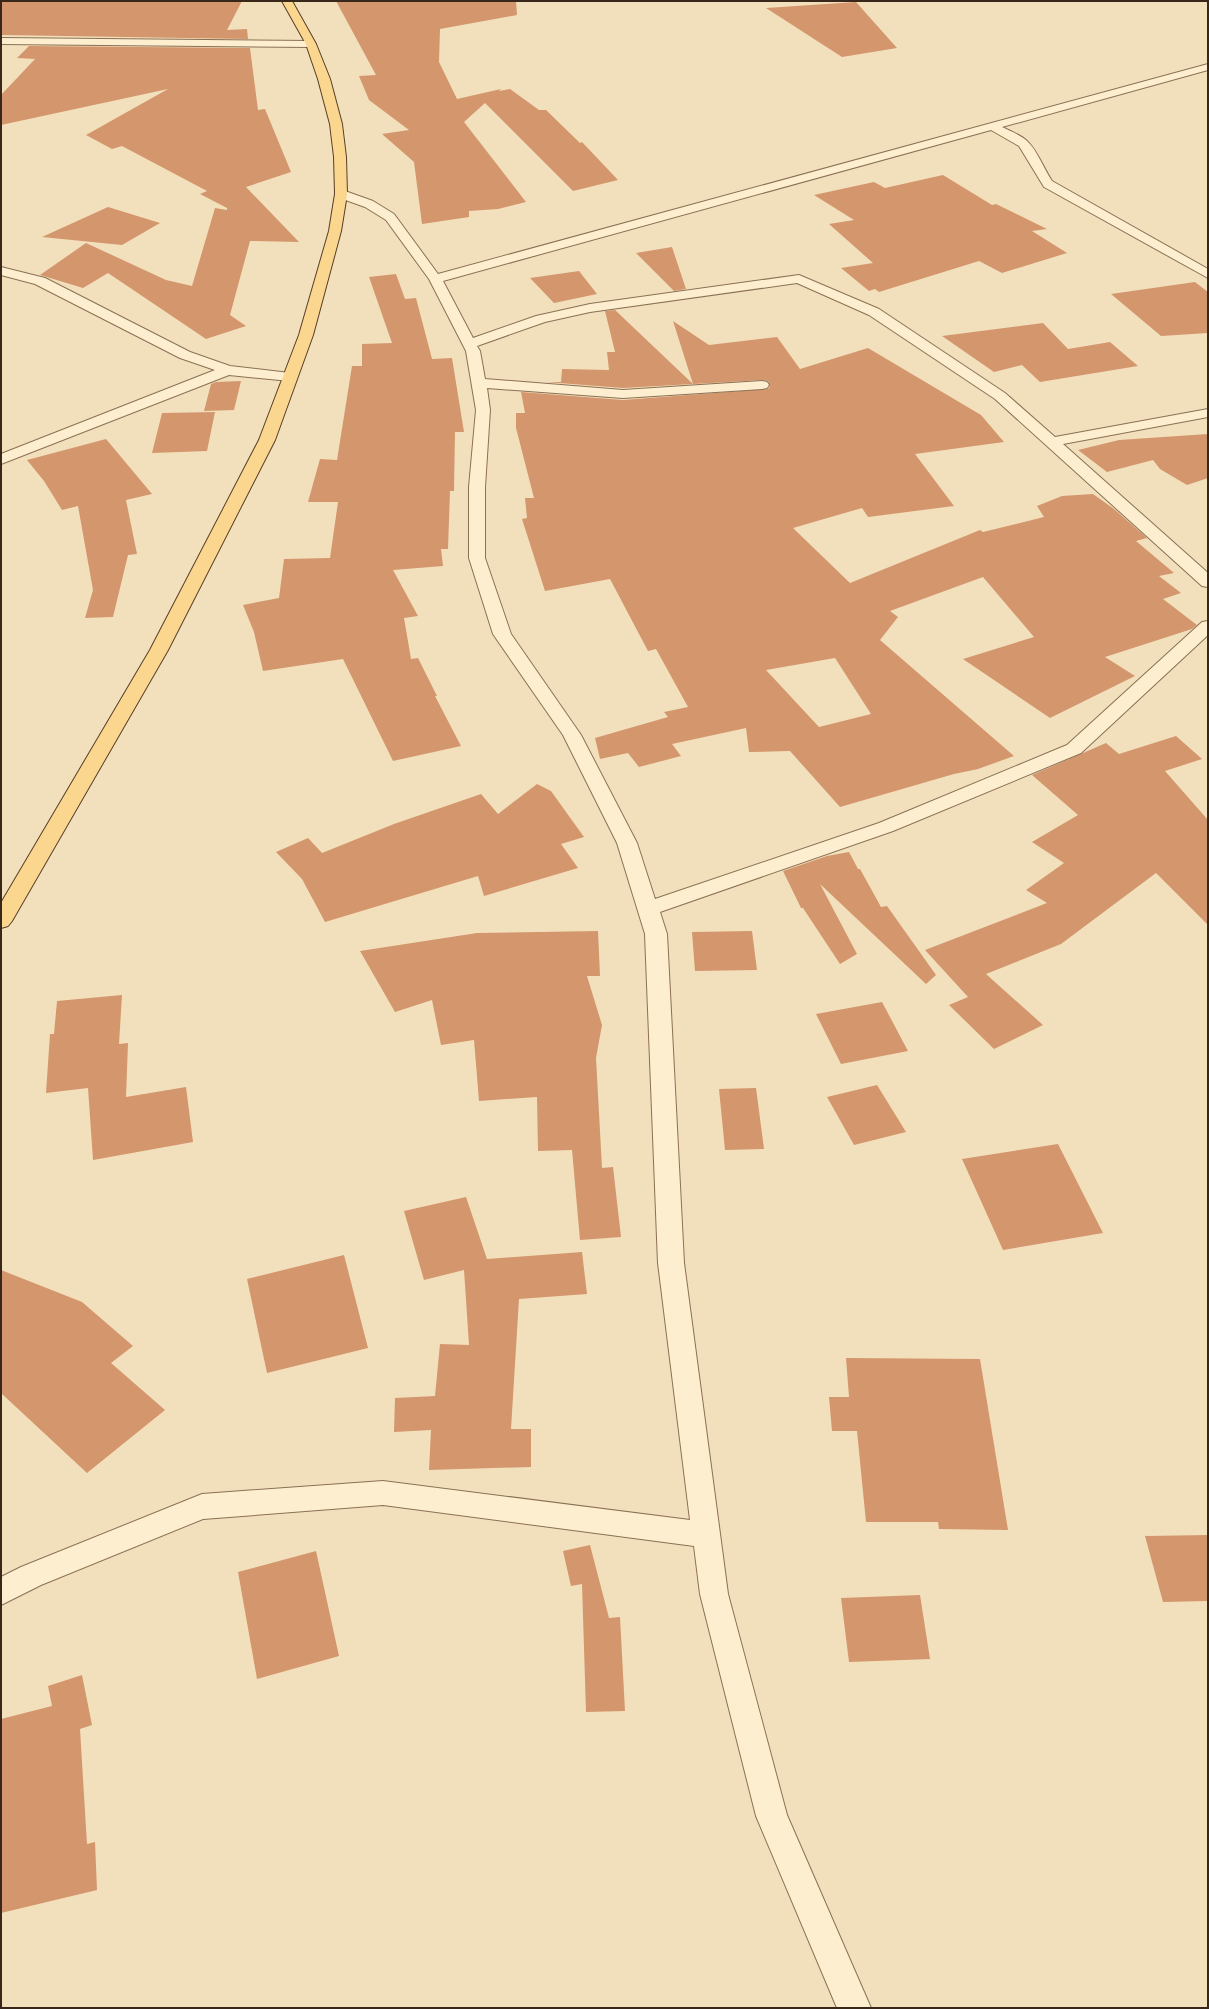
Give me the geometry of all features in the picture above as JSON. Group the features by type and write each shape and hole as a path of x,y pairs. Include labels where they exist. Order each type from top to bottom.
{"main road":[{"path":"1,921 159,650 267,440 306,335 335,231 341,194 340,157 336,124 324,79 311,44 287,1"}],"street":[{"path":"1,41 311,44"},
{"path":"435,279 1208,68"},
{"path":"992,126 1022,144 1031,153 1037,168 1048,184 1208,274"},
{"path":"341,194 369,204 390,217 435,279 473,351 483,410 477,487 477,558 502,634 572,735 627,843 656,934 671,1263 714,1594 772,1816 854,2008"},
{"path":"1,271 40,280 185,355 228,370 290,377"},
{"path":"468,344 541,319 590,308 799,279 874,312 1000,396 1208,582"},
{"path":"1,459 228,370"},
{"path":"478,383 623,394 762,385"},
{"path":"1051,442 1208,413"},
{"path":"648,909 886,827 1074,749 1208,626"},
{"path":"1,1592 31,1576 202,1507 383,1493 706,1535"}],"building":[{"path":"1,1 242,1 227,30 247,29 248,39 1,35"},
{"path":"336,1 516,1 517,15 440,29 439,62 457,99 501,89 499,91 510,89 539,110 546,110 580,143 582,142 618,180 573,191 485,103 464,122 526,202 498,209 469,211 469,217 422,224 414,162 382,134 409,130 369,100 359,76 376,75"},
{"path":"856,2 897,48 842,57 766,8"},
{"path":"29,46 250,48 258,110 265,109 291,172 246,187 299,242 250,241 230,315 246,326 206,339 108,273 83,288 40,275 86,243 166,280 192,286 215,208 227,210 227,208 200,194 207,191 122,146 112,149 86,135 168,89 1,125 1,95 35,59 17,58"},
{"path":"943,175 992,205 996,204 1047,229 1032,231 1067,253 1002,273 979,261 879,292 875,289 869,291 841,268 873,263 829,224 854,220 814,195 874,182 885,188"},
{"path":"108,207 160,223 122,245 42,237"},
{"path":"672,247 686,289 674,291 636,253"},
{"path":"579,271 597,294 554,303 530,278"},
{"path":"396,274 405,299 416,298 432,359 452,358 464,432 455,432 454,491 450,491 448,549 441,549 443,566 393,570 418,616 404,618 411,659 418,658 437,696 435,696 461,746 393,761 343,659 263,671 254,632 243,605 279,598 284,559 330,558 338,502 308,502 320,459 337,460 352,366 362,366 362,344 392,343 369,277"},
{"path":"1195,282 1208,292 1208,333 1161,336 1111,294"},
{"path":"615,310 693,384 623,388 546,382 561,382 562,369 609,370 607,352 615,352 605,311"},
{"path":"673,321 709,345 777,337 800,369 868,348 981,415 1004,442 915,454 954,506 868,517 862,508 793,528 850,583 980,530 983,532 1044,517 1037,506 1062,496 1093,494 1114,509 1147,538 1136,541 1174,573 1159,576 1181,593 1163,599 1197,625 1192,629 1105,657 1135,676 1050,718 963,659 1034,637 983,577 890,611 898,617 880,640 1014,756 978,769 954,774 840,807 790,751 749,752 746,728 672,744 681,756 639,767 628,753 600,759 595,738 668,717 664,712 688,707 656,649 648,651 610,579 545,591 522,519 527,518 525,498 534,498 516,428 516,413 525,413 521,392 623,400 768,389 770,386 768,381 762,380 693,384","holes":["835,658 871,714 819,727 766,670"]},
{"path":"1043,323 1068,349 1110,342 1138,366 1040,382 1022,365 994,372 942,336"},
{"path":"241,381 234,410 204,411 211,384 216,382"},
{"path":"215,412 207,451 152,453 162,413"},
{"path":"1208,434 1208,478 1187,485 1160,469 1153,460 1107,472 1078,450 1119,440"},
{"path":"106,439 152,494 126,500 137,554 128,555 113,617 85,618 93,590 78,506 62,510 44,481 27,460"},
{"path":"1176,736 1202,759 1165,771 1208,820 1208,925 1156,873 1061,944 986,974 1043,1025 994,1049 949,1005 968,997 925,950 1047,903 1026,890 1064,863 1032,842 1078,815 1032,775 1106,743 1119,754"},
{"path":"537,784 551,791 584,837 561,844 578,868 484,896 478,876 325,922 302,879 276,852 308,838 322,853 394,824 481,794 498,814"},
{"path":"849,852 881,907 887,906 936,975 926,984 820,884 857,954 840,964 803,908 801,908 783,871 827,856"},
{"path":"598,931 600,976 587,976 602,1025 596,1058 602,1168 613,1167 621,1237 580,1240 572,1150 538,1151 537,1097 479,1101 474,1040 441,1045 432,1000 395,1012 360,951 477,933"},
{"path":"752,931 757,970 695,971 692,932"},
{"path":"122,995 119,1044 128,1043 126,1097 186,1087 193,1142 93,1160 88,1088 46,1093 50,1034 54,1034 57,1001"},
{"path":"882,1002 908,1051 841,1064 816,1014"},
{"path":"877,1085 906,1132 854,1145 827,1097"},
{"path":"756,1088 764,1149 725,1150 719,1089"},
{"path":"1058,1144 1103,1233 1003,1250 962,1159"},
{"path":"466,1197 487,1259 582,1252 587,1294 519,1299 511,1429 531,1429 531,1467 429,1470 431,1430 394,1432 395,1398 435,1396 440,1344 469,1345 464,1270 424,1280 404,1211"},
{"path":"344,1255 368,1348 267,1373 247,1279"},
{"path":"1,1270 82,1302 133,1346 111,1363 165,1410 87,1473 1,1393"},
{"path":"846,1358 980,1359 1008,1530 939,1529 938,1522 866,1522 857,1431 832,1431 829,1397 849,1397"},
{"path":"1208,1535 1208,1601 1163,1602 1145,1536"},
{"path":"590,1545 609,1618 620,1617 625,1711 586,1712 582,1584 571,1586 563,1551"},
{"path":"316,1551 339,1656 257,1679 238,1572"},
{"path":"920,1595 930,1659 849,1662 841,1598"},
{"path":"82,1675 92,1725 80,1729 87,1844 95,1842 97,1890 1,1913 1,1719 52,1706 48,1686"}]}
